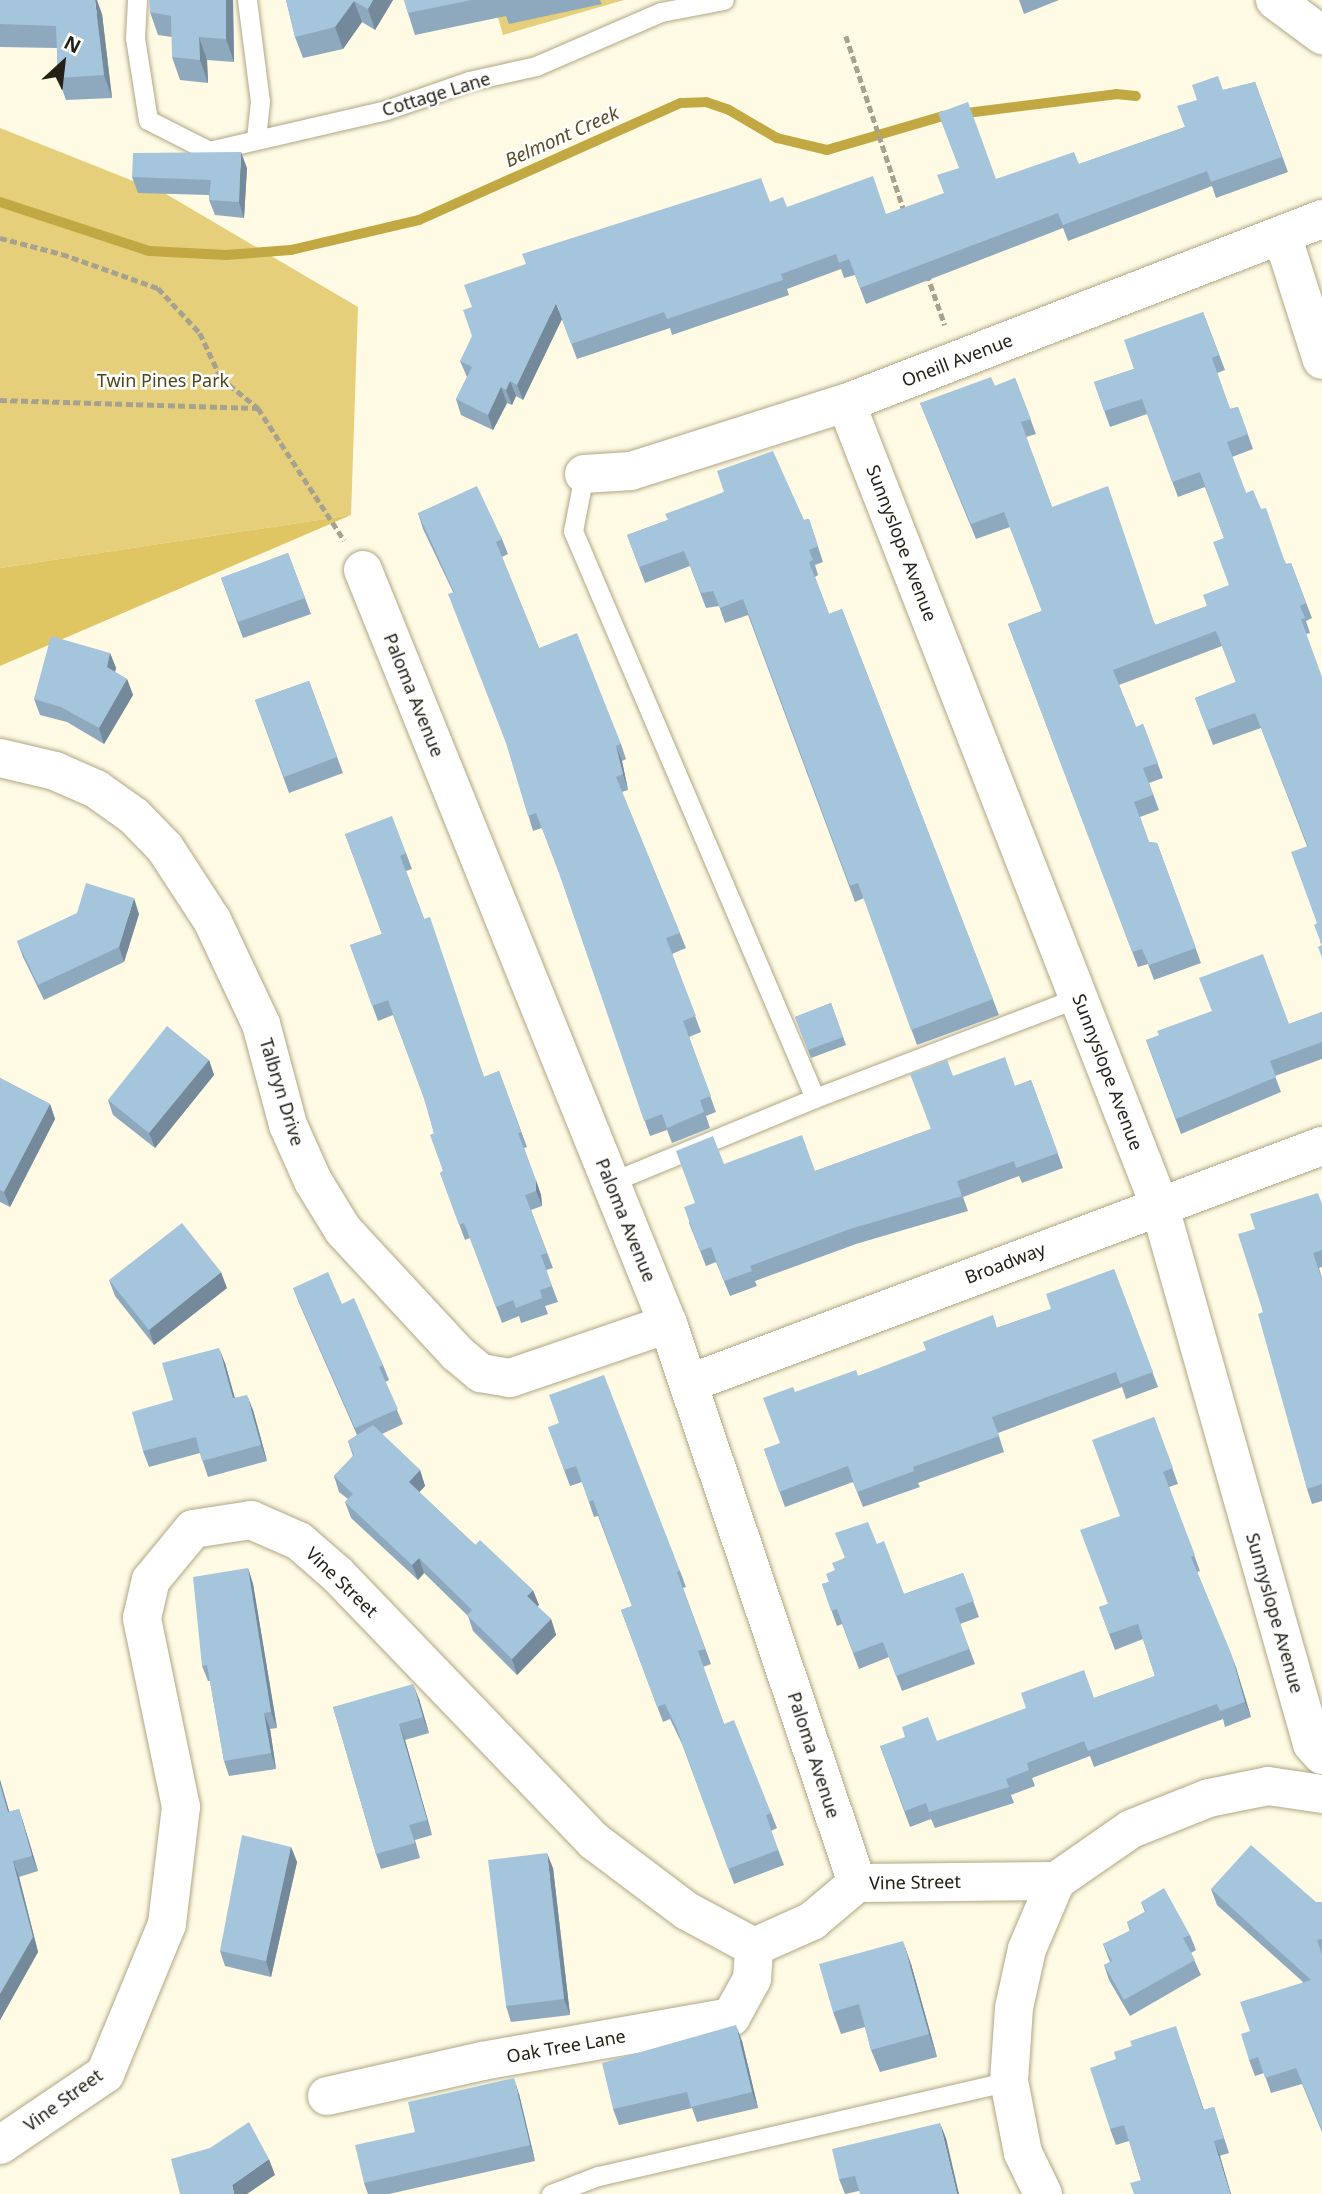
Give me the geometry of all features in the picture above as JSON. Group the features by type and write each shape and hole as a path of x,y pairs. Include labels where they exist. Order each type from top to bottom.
{"street":[{"path":"1275,0 1322,35"},
{"name":"Oneill Avenue","path":"584,474 631,471 846,403 1322,219"},
{"path":"1282,235 1322,360"},
{"name":"Sunnyslope Avenue","path":"846,403 1159,1204 1312,1744 1322,1755"},
{"name":"Paloma Avenue","path":"363,570 668,1324 857,1883"},
{"name":"Talbryn Drive","path":"0,758 55,771 96,789 134,816 165,848 212,920 261,1024 288,1125 313,1181 343,1230 458,1354 481,1373 510,1378 668,1324"},
{"name":"Broadway","path":"690,1383 1159,1204 1322,1146"},
{"name":"Vine Street","path":"0,2145 105,2074 167,1924 181,1807 142,1618 151,1580 193,1529 251,1520 299,1541 338,1575 594,1840 687,1911 754,1947 812,1921 857,1883 1056,1881"},
{"path":"1043,2194 1023,2153 1009,2081 1014,2008 1027,1949 1056,1881 1131,1829 1209,1798 1268,1786 1322,1794"},
{"name":"Oak Tree Lane","path":"327,2096 482,2061 731,2017 752,1979 754,1947"}],"lane":[{"name":"Cottage Lane","path":"137,0 138,75 148,120 209,151 386,110 469,81 536,66 661,12 724,0"},
{"path":"247,0 260,101 256,138"},
{"path":"584,474 573,531 815,1098"},
{"path":"611,1182 815,1098 1079,998"},
{"path":"551,2194 598,2176 1009,2081"}],"path":[{"path":"846,36 909,224"},
{"path":"0,238 62,254 158,288 200,333 221,378 258,408 363,570"},
{"path":"923,263 956,359"},
{"path":"0,400 258,408"}],"green space":[{"path":"493,0 624,0 503,35"},
{"name":"Twin Pines Park","path":"0,128 166,194 358,307 351,515 0,568"}],"shaded area":[{"path":"351,515 0,666 0,568"}],"building":[{"path":"0,0 95,0 104,75 58,78 56,26 0,24"},
{"path":"149,0 226,0 226,39 199,37 200,60 172,57 171,16 150,12"},
{"path":"286,0 373,0 368,9 354,1 335,27 295,37"},
{"path":"404,0 471,0 408,13"},
{"path":"1218,76 1223,90 1255,82 1282,157 1211,182 1207,171 1063,225 1058,213 860,288 849,259 839,263 836,254 781,274 783,280 667,319 664,312 571,344 556,303 517,385 510,381 506,390 501,387 488,415 456,399 472,367 460,361 472,336 463,310 472,307 464,285 526,264 522,254 761,178 770,202 783,197 787,207 873,176 886,214 944,193 937,175 959,168 938,113 968,102 996,179 1074,152 1079,164 1185,127 1177,106 1197,100 1192,85"},
{"path":"241,152 239,202 209,200 211,180 132,177 133,153"},
{"path":"1203,312 1219,355 1212,358 1230,409 1238,407 1248,434 1227,442 1246,493 1253,490 1261,509 1266,508 1286,565 1291,563 1306,603 1300,606 1305,618 1301,619 1322,677 1322,945 1314,925 1317,923 1291,852 1308,846 1255,713 1207,730 1195,698 1236,682 1216,631 1113,670 1136,727 1143,724 1158,763 1143,768 1153,795 1134,802 1149,842 1157,843 1196,948 1149,965 1142,949 1132,952 1008,624 1042,611 1004,512 971,524 920,403 991,377 995,386 1015,378 1031,419 1021,422 1052,507 1108,486 1155,625 1207,606 1203,595 1229,585 1213,542 1224,538 1200,472 1172,482 1142,399 1104,411 1094,382 1134,369 1124,340"},
{"path":"773,451 804,520 809,519 818,546 809,550 813,560 809,562 829,614 842,609 993,999 911,1030 858,883 850,886 743,599 720,608 713,591 701,593 684,551 639,567 627,535 668,520 665,514 724,492 717,471"},
{"path":"477,486 502,539 496,542 539,648 577,633 621,744 616,746 623,774 616,777 680,933 666,938 696,1016 683,1021 711,1096 700,1100 704,1112 667,1128 662,1114 644,1121 558,870 536,813 528,816 506,743 448,594 454,592 418,513"},
{"path":"288,553 305,598 238,622 221,578"},
{"path":"51,636 110,653 107,667 127,679 99,728 61,707 34,699"},
{"path":"309,681 337,757 284,777 255,700"},
{"path":"392,816 406,853 400,856 424,919 430,917 484,1077 499,1071 536,1180 536,1191 525,1195 547,1253 541,1255 552,1286 540,1290 542,1298 516,1308 513,1300 496,1307 464,1223 459,1225 440,1173 443,1171 430,1135 434,1133 424,1099 388,1000 372,1006 350,945 382,934 345,834"},
{"path":"86,883 134,898 119,947 38,985 17,941 77,913"},
{"path":"1263,954 1289,1024 1322,1012 1322,1042 1270,1061 1276,1077 1176,1119 1146,1040 1159,1035 1157,1031 1212,1011 1199,978"},
{"path":"831,1003 843,1037 808,1050 795,1017"},
{"path":"167,1026 209,1060 149,1133 108,1100"},
{"path":"1005,1057 1015,1086 1031,1080 1058,1153 1016,1168 1014,1161 957,1181 962,1196 850,1229 750,1266 752,1271 724,1281 711,1247 700,1251 684,1207 695,1203 676,1151 713,1136 724,1164 802,1135 815,1171 931,1129 910,1074 947,1060 953,1076"},
{"path":"0,1078 50,1104 4,1192 0,1190"},
{"path":"1318,1193 1322,1204 1322,1250 1313,1253 1322,1280 1322,1484 1307,1489 1258,1314 1263,1312 1238,1234 1255,1229 1250,1214"},
{"path":"182,1223 221,1272 149,1330 109,1280"},
{"path":"1114,1269 1153,1372 1120,1384 1116,1372 992,1417 999,1436 913,1467 914,1471 857,1492 848,1466 779,1492 764,1449 780,1443 763,1398 793,1387 795,1392 856,1370 858,1376 926,1350 923,1342 993,1315 997,1328 1051,1309 1046,1294"},
{"path":"328,1272 342,1304 354,1298 383,1365 379,1367 398,1409 355,1428 293,1288"},
{"path":"219,1348 233,1398 247,1395 261,1445 202,1461 196,1437 143,1451 132,1412 173,1400 162,1363"},
{"path":"604,1375 680,1571 677,1572 705,1649 698,1651 724,1724 734,1720 771,1813 766,1815 778,1850 728,1869 677,1729 665,1704 657,1707 621,1610 632,1606 593,1500 589,1502 576,1466 564,1470 548,1427 559,1423 549,1395"},
{"path":"1154,1417 1173,1468 1163,1472 1195,1555 1191,1557 1231,1653 1245,1702 1220,1711 1217,1704 1088,1751 1084,1741 1027,1763 1029,1770 1006,1779 1009,1787 929,1812 926,1803 905,1811 880,1746 905,1737 902,1727 928,1717 937,1741 1026,1708 1021,1693 1084,1670 1094,1698 1155,1676 1138,1624 1109,1634 1099,1607 1108,1604 1080,1530 1120,1516 1092,1440"},
{"path":"373,1425 420,1470 409,1482 475,1545 480,1540 533,1590 527,1596 551,1619 512,1659 467,1615 472,1610 419,1558 412,1565 345,1502 353,1494 334,1476 354,1455 348,1441"},
{"path":"868,1522 877,1544 884,1541 904,1594 963,1573 974,1601 955,1608 969,1649 896,1676 883,1642 853,1653 837,1609 831,1611 822,1584 829,1582 826,1574 835,1570 832,1563 845,1558 835,1533"},
{"path":"248,1568 271,1712 264,1713 271,1753 224,1761 207,1665 202,1666 193,1577"},
{"path":"413,1684 423,1717 399,1724 427,1820 409,1825 415,1843 376,1854 333,1707"},
{"path":"0,1784 8,1812 19,1809 32,1856 13,1861 33,1937 0,1994"},
{"path":"242,1835 291,1847 266,1961 220,1951"},
{"path":"1251,1845 1316,1902 1322,1902 1322,1939 1317,1940 1322,1955 1322,2130 1296,2068 1265,2078 1258,2057 1249,2060 1241,2034 1250,2031 1240,2002 1311,1980 1211,1889"},
{"path":"547,1853 564,1999 506,2006 488,1860"},
{"path":"1164,1888 1190,1935 1183,1938 1195,1960 1124,2000 1104,1965 1112,1961 1103,1944 1131,1930 1127,1922 1146,1911 1141,1902"},
{"path":"903,1941 929,2034 871,2050 859,2004 833,2012 819,1964"},
{"path":"736,2025 752,2092 691,2107 687,2092 613,2109 602,2063"},
{"path":"1176,2026 1203,2110 1214,2107 1224,2138 1214,2141 1230,2194 1134,2194 1130,2183 1141,2180 1124,2125 1110,2129 1090,2068 1116,2059 1114,2052 1132,2046 1130,2041"},
{"path":"514,2078 530,2145 364,2183 355,2145 415,2132 408,2102"},
{"path":"249,2122 269,2159 232,2185 234,2194 180,2194 171,2159 210,2148"},
{"path":"940,2123 957,2194 860,2194 855,2176 839,2179 832,2149"}],"waterway":[{"name":"Belmont Creek","path":"0,202 149,251 226,255 291,250 419,220 681,103 706,102 729,110 777,138 827,150 943,116 1116,94 1136,96"}]}
